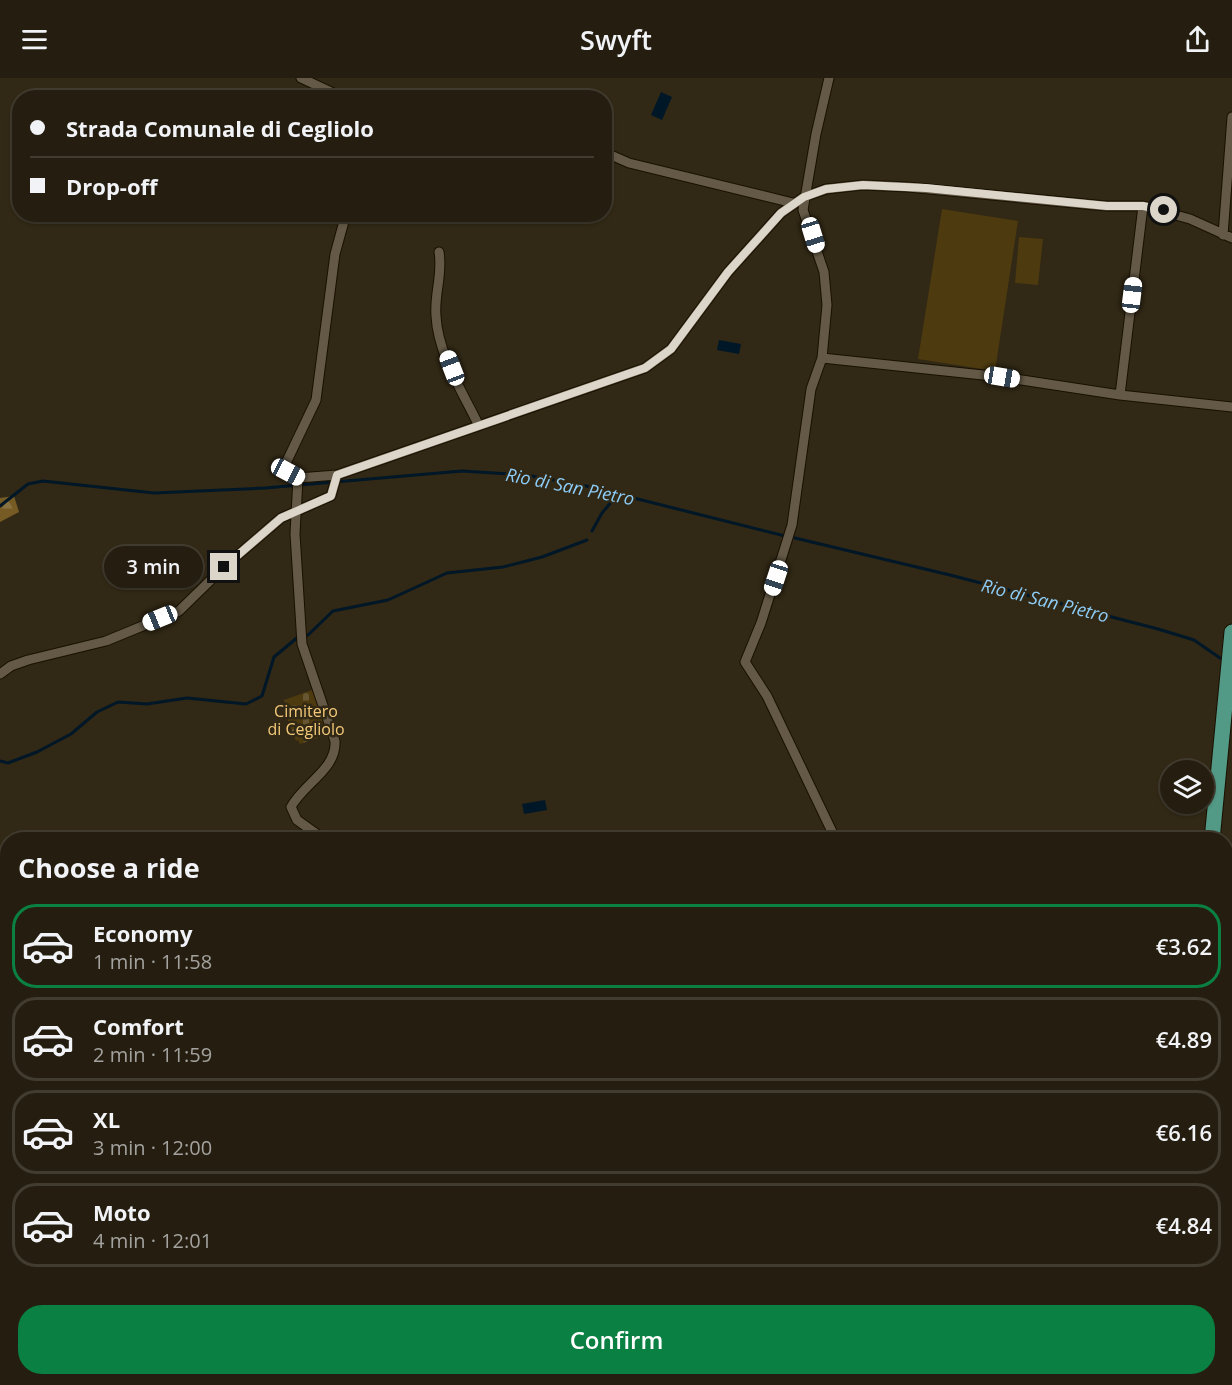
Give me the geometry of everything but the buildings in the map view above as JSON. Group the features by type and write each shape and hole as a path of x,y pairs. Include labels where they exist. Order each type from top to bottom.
{"main road":[{"path":"1213,832 1229,688 1232,632"}],"street":[{"path":"301,78 327,90"},
{"path":"829,78 803,210 824,272 827,305 822,358 811,389 792,525 761,623 745,662 767,696 832,832"},
{"path":"344,222 335,254 316,400 286,463 288,472 298,478 337,475 478,424 607,383 645,368 671,349 728,272 781,213 804,197 826,189 863,185 961,190 1107,206 1143,206 1190,219 1228,237 1232,117"},
{"path":"612,156 629,163 793,203"},
{"path":"1120,396 1143,206"},
{"path":"439,252 442,267 436,316 439,335 478,424"},
{"path":"822,358 1002,377 1120,396 1232,407"},
{"path":"0,674 10,666 106,641 179,611 224,567 281,518 331,496 337,475"},
{"path":"298,478 295,511 302,644 332,731 336,753 331,761 298,793 291,807 297,820 314,832"}],"green space":[{"path":"942,209 1018,221 995,371 918,359"},
{"path":"1019,237 1043,239 1038,285 1015,283"},
{"path":"14,496 19,512 0,522 0,498"},
{"name":"Cimitero di Cegliolo","path":"312,690 329,734 300,744 298,740 296,741 283,708 286,706 284,700"}],"water":[{"path":"661,92 672,97 662,120 651,115"},
{"path":"719,340 741,344 739,354 717,350"},
{"path":"545,800 547,810 524,814 522,804"}],"waterway":[{"name":"Rio di San Pietro","path":"0,506 28,484 43,481 154,493 265,488 462,471 526,475 586,486 785,536"},
{"path":"592,531 602,513 618,494"},
{"name":"Rio di San Pietro","path":"795,538 950,575 1158,629 1194,640 1220,658"},
{"path":"0,761 8,763 37,752 71,734 97,712 118,702 147,704 187,698 246,704 262,696 274,657 298,637 308,635 333,611 388,600 447,573 503,567 542,557 587,540"}],"route":[{"path":"224,567 281,518 331,496 337,475 645,368 671,349 728,272 781,213 804,197 826,189 863,185 961,190 1107,206 1143,206 1164,210"}]}
